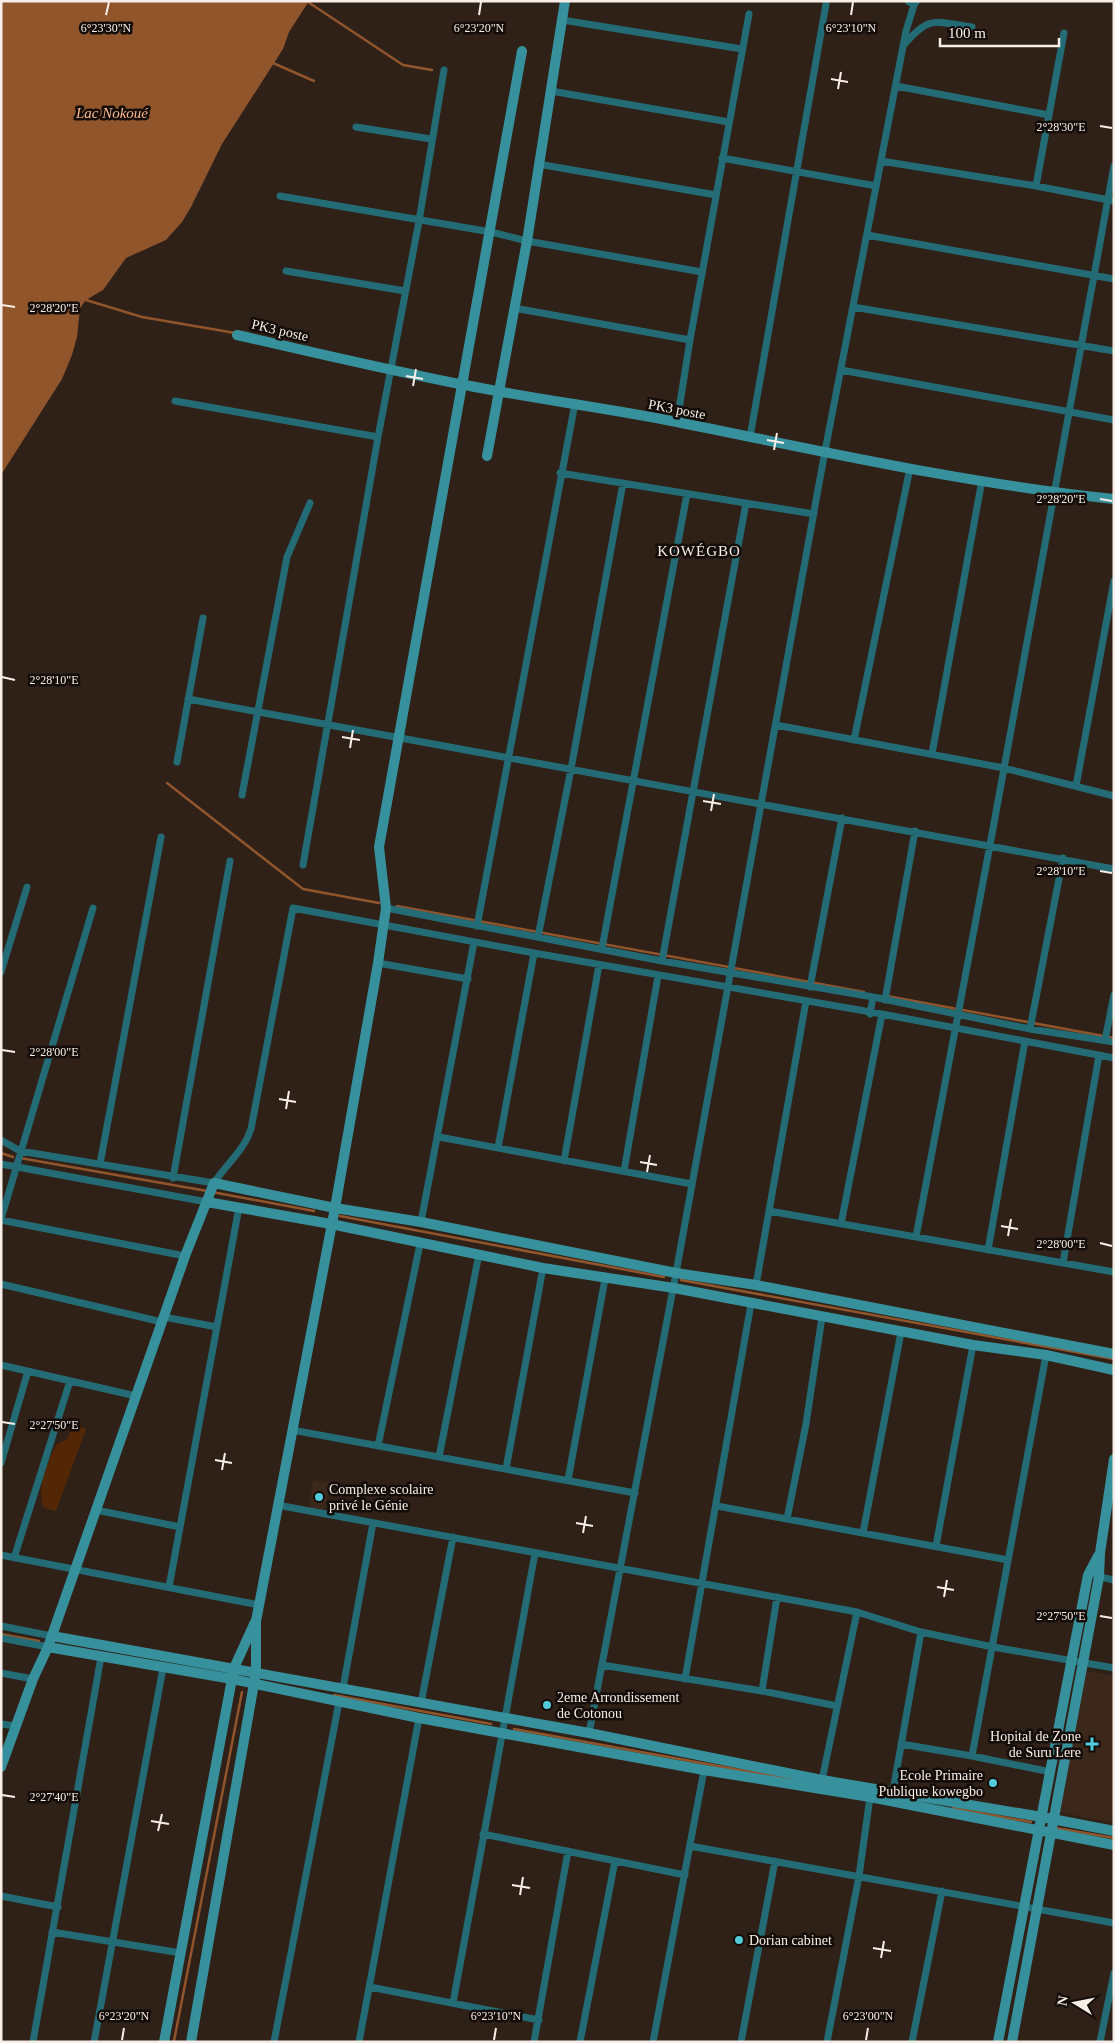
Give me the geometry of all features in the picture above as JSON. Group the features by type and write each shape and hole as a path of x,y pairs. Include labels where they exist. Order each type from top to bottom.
{"street":[{"path":"488,456 527,241 565,1"},
{"path":"589,1734 674,1288 825,452 903,46 913,3"},
{"path":"750,438 826,4"},
{"path":"677,422 722,158 749,14"},
{"path":"562,20 742,49"},
{"path":"903,46 917,30 932,22 972,27"},
{"path":"1036,186 1064,32"},
{"path":"191,2042 256,1672 256,1621 258,1605 334,1208 378,963 386,908 379,847 464,385 522,51"},
{"path":"303,865 378,437 419,221 444,70"},
{"path":"896,86 1049,114"},
{"path":"551,91 729,122"},
{"path":"356,126 431,140"},
{"path":"722,158 876,186"},
{"path":"881,161 1036,186 1111,201"},
{"path":"538,164 716,195"},
{"path":"916,1237 990,845 1093,276 1111,201 1114,166"},
{"path":"280,196 491,232 527,241 702,272"},
{"path":"867,235 1114,279"},
{"path":"286,271 405,291"},
{"path":"853,306 1114,351"},
{"path":"514,308 690,340"},
{"name":"PK3 poste","path":"237,334 391,370 500,392 574,403 677,422 750,438 910,468 1054,493 1114,499"},
{"path":"841,370 1114,420"},
{"path":"175,401 378,437"},
{"path":"477,926 574,403"},
{"path":"854,740 910,468"},
{"path":"560,473 814,514"},
{"path":"932,754 982,480"},
{"path":"538,937 571,769 623,483"},
{"path":"602,948 687,494"},
{"path":"242,795 287,557 310,503"},
{"path":"662,960 746,503"},
{"path":"1076,786 1114,581"},
{"path":"177,762 203,618"},
{"path":"188,699 1063,858 1114,869"},
{"path":"776,724 1004,768 1114,796"},
{"path":"810,987 842,818"},
{"path":"885,1000 915,832"},
{"path":"100,1164 161,837"},
{"path":"1030,1029 1063,858"},
{"path":"173,1178 230,861"},
{"path":"1,972 27,888"},
{"path":"93,908 1,1219 185,1256"},
{"path":"1,1767 33,1679 52,1636 185,1256 214,1183 223,1169 244,1148 251,1129 293,908 534,954 806,1001 870,1014 882,1014 1114,1058"},
{"path":"386,908 810,987 874,997 1030,1029 1114,1042"},
{"path":"421,1222 439,1137 474,942"},
{"path":"498,1148 534,954"},
{"path":"378,963 468,979"},
{"path":"564,1161 599,965"},
{"path":"624,1171 658,976"},
{"path":"1105,1040 1114,995"},
{"path":"870,1014 874,997"},
{"path":"756,1285 806,1001"},
{"path":"841,1224 882,1014"},
{"path":"988,1250 1026,1041"},
{"path":"1063,1263 1100,1055"},
{"path":"439,1137 692,1184"},
{"path":"1,1140 20,1151 173,1178 214,1183 334,1208 421,1222 676,1274 756,1285 1114,1354"},
{"path":"1,1164 331,1224 543,1268 605,1279 674,1288 822,1318 973,1345 1046,1355 1114,1370"},
{"path":"169,1587 239,1207"},
{"path":"769,1211 1114,1272"},
{"path":"378,1446 420,1244"},
{"path":"440,1457 479,1254"},
{"path":"506,1469 543,1268"},
{"path":"568,1480 605,1279"},
{"path":"1,1284 163,1320 217,1327"},
{"path":"686,1679 751,1304"},
{"path":"787,1519 806,1424 822,1318"},
{"path":"863,1533 901,1332"},
{"path":"936,1546 973,1345"},
{"path":"972,1756 1046,1355"},
{"path":"1,1366 136,1396"},
{"path":"1,1463 28,1371"},
{"path":"14,1558 70,1381"},
{"path":"292,1430 635,1492"},
{"path":"1012,2042 1054,1820 1078,1661 1093,1576 1100,1552 1114,1459"},
{"path":"277,1506 857,1612 921,1632 993,1647 1114,1668"},
{"path":"716,1506 1008,1560"},
{"path":"96,1510 180,1527"},
{"path":"342,1688 373,1523"},
{"path":"421,1703 453,1537"},
{"path":"452,2003 483,1834 507,1718 535,1553"},
{"path":"1,1555 258,1605"},
{"path":"1093,1576 1114,1580"},
{"path":"762,1691 778,1598"},
{"path":"822,1780 857,1612"},
{"path":"164,2042 234,1668 256,1621"},
{"path":"1,1626 507,1718 822,1780 1114,1831"},
{"path":"893,1791 921,1632"},
{"path":"1,1638 232,1679 419,1718 704,1770 870,1797 1114,1846"},
{"path":"33,2042 101,1657"},
{"path":"998,2042 1050,1772 1078,1661"},
{"path":"602,1665 762,1691 837,1706"},
{"path":"94,2042 163,1668"},
{"path":"1,1673 33,1679"},
{"path":"274,2042 339,1702"},
{"path":"359,2042 419,1718"},
{"path":"1,1724 17,1726"},
{"path":"901,1744 1050,1772"},
{"path":"653,2042 704,1770"},
{"path":"827,2042 859,1876 870,1797"},
{"path":"483,1834 685,1875"},
{"path":"690,1846 1114,1923"},
{"path":"534,2042 568,1851"},
{"path":"580,2042 615,1861"},
{"path":"741,2042 775,1861"},
{"path":"912,2042 942,1891"},
{"path":"1,1896 58,1907"},
{"path":"52,1932 181,1954"},
{"path":"1100,2042 1114,1973"},
{"path":"370,1987 539,2020"}],"shaded area":[{"path":"74,1424 86,1429 56,1511 44,1508 41,1493 45,1470 57,1444 67,1439"},
{"name":"Complexe scolaire privé le Génie","path":"313,1480 330,1483 324,1513 308,1510"},
{"name":"Hopital de Zone de Suru Lere","path":"1084,1671 1114,1676 1114,1823 1058,1812"}],"water":[{"name":"Lac Nokoué","path":"1,1 309,1 289,32 283,49 222,144 182,222 166,240 126,258 103,290 86,300 80,308 77,337 62,379 1,475"}],"waterway":[{"path":"308,2 403,65 432,70"},
{"path":"273,63 314,81"},
{"path":"86,300 142,317 235,333"},
{"path":"167,783 303,889 379,903"},
{"path":"397,906 864,992"},
{"path":"887,996 1114,1038"},
{"path":"1,1153 13,1157"},
{"path":"20,1158 207,1191"},
{"path":"212,1192 314,1211"},
{"path":"340,1216 664,1277"},
{"path":"681,1280 1114,1359"},
{"path":"1,1634 39,1641"},
{"path":"174,2041 242,1692"},
{"path":"334,1695 491,1724"},
{"path":"514,1729 795,1780"},
{"path":"953,1808 1031,1822"},
{"path":"1056,1828 1114,1838"}],"place":[{"name":"Complexe scolaire privé le Génie","path":"319,1497"},
{"name":"2eme Arrondissement de Cotonou","path":"547,1705"},
{"name":"Hopital de Zone de Suru Lere","path":"1092,1744"},
{"name":"Ecole Primaire Publique kowegbo","path":"993,1783"},
{"name":"Dorian cabinet","path":"739,1940"}],"district":[{"name":"KOWÉGBO","path":"699,551"}]}
